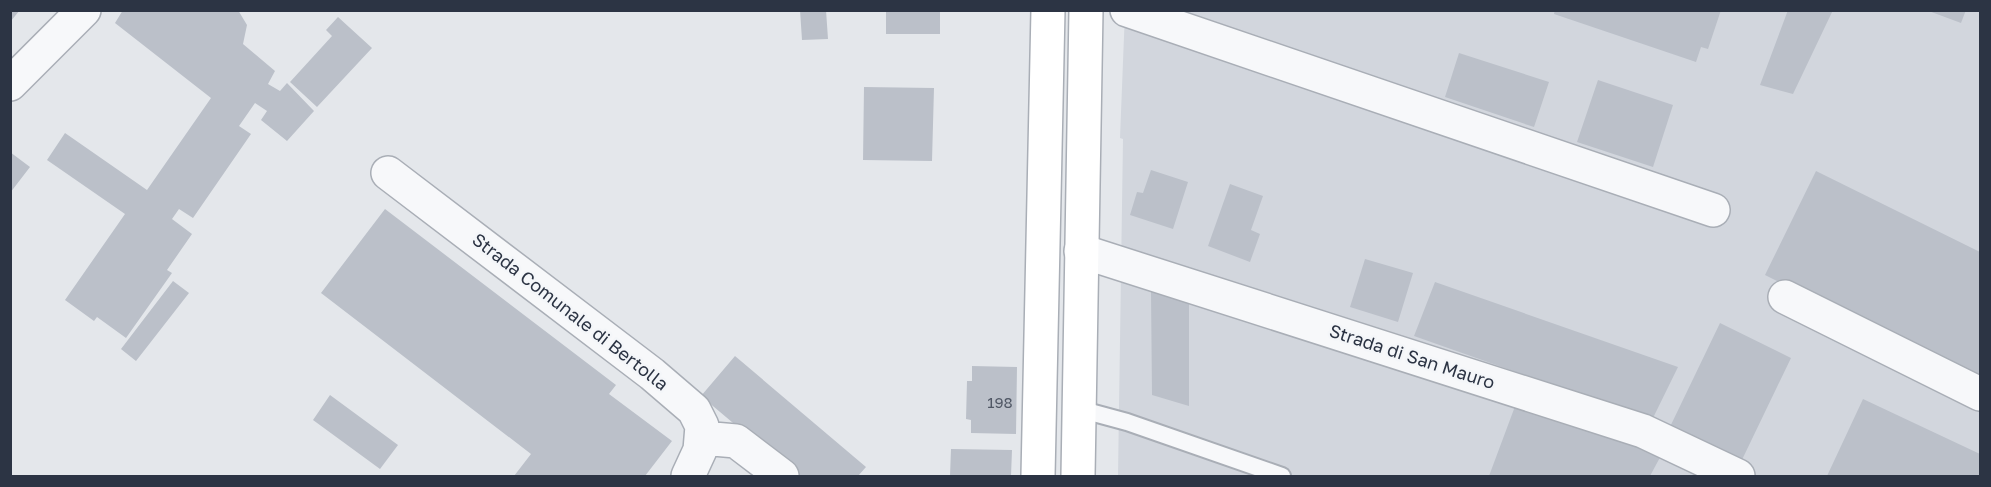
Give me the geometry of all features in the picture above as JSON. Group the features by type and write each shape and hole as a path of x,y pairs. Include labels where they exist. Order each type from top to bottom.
{"main road":[{"path":"1038,477 1048,10"},
{"path":"1078,477 1086,10"}],"street":[{"path":"10,84 84,10"},
{"path":"1127,10 1713,210"},
{"name":"Strada Comunale di Bertolla","path":"388,173 652,374 694,411 702,426 702,438"},
{"name":"Strada di San Mauro","path":"1082,251 1643,431 1738,477"},
{"path":"1785,297 1980,394"},
{"path":"688,477 700,450 702,438 736,441 782,477"}],"lane":[{"path":"1079,409 1127,422 1282,477"}],"shaded area":[{"path":"1125,11 1980,11 1980,476 1118,476 1123,139 1120,138"}],"building":[{"path":"10,10 20,10 10,22"},
{"path":"123,10 238,10 247,25 243,44 275,71 268,84 280,91 287,83 314,111 287,141 261,120 267,111 255,103 239,126 251,134 193,218 179,209 172,219 192,234 167,270 172,273 126,338 97,317 94,321 65,300 125,214 47,160 65,133 147,190 211,98 115,23"},
{"path":"800,10 826,10 828,39 802,40"},
{"path":"886,10 940,10 940,34 886,34"},
{"path":"1555,10 1721,10 1708,49 1701,47 1696,62 1554,14"},
{"path":"1788,10 1833,10 1793,94 1760,85"},
{"path":"1926,10 1966,10 1961,23"},
{"path":"338,17 372,48 317,107 290,82 332,36 326,30"},
{"path":"1459,53 1549,82 1534,127 1445,97"},
{"path":"1598,80 1673,105 1653,167 1577,142"},
{"path":"864,87 934,88 932,161 863,160"},
{"path":"10,152 30,167 10,193"},
{"path":"1151,170 1188,182 1173,229 1130,215 1137,192 1143,193"},
{"path":"1816,171 1980,252 1980,381 1765,275"},
{"path":"1230,184 1263,196 1251,230 1260,234 1250,262 1208,246"},
{"path":"385,209 616,385 609,394 672,441 645,476 514,476 531,454 321,293"},
{"path":"1365,259 1413,273 1398,322 1350,307"},
{"path":"173,281 189,293 136,361 121,349"},
{"path":"1435,282 1678,367 1652,420 1414,336"},
{"path":"1151,292 1189,292 1189,406 1152,395"},
{"path":"1720,323 1791,358 1739,466 1668,431"},
{"path":"735,356 866,467 858,476 796,476 701,396"},
{"path":"972,366 1017,367 1016,434 971,433 971,420 966,419 967,381 972,381"},
{"path":"330,395 398,445 380,469 313,420"},
{"path":"1863,399 1980,454 1980,476 1827,476"},
{"path":"1517,401 1664,450 1650,476 1489,476"},
{"path":"951,449 1012,450 1011,476 950,476"}]}
